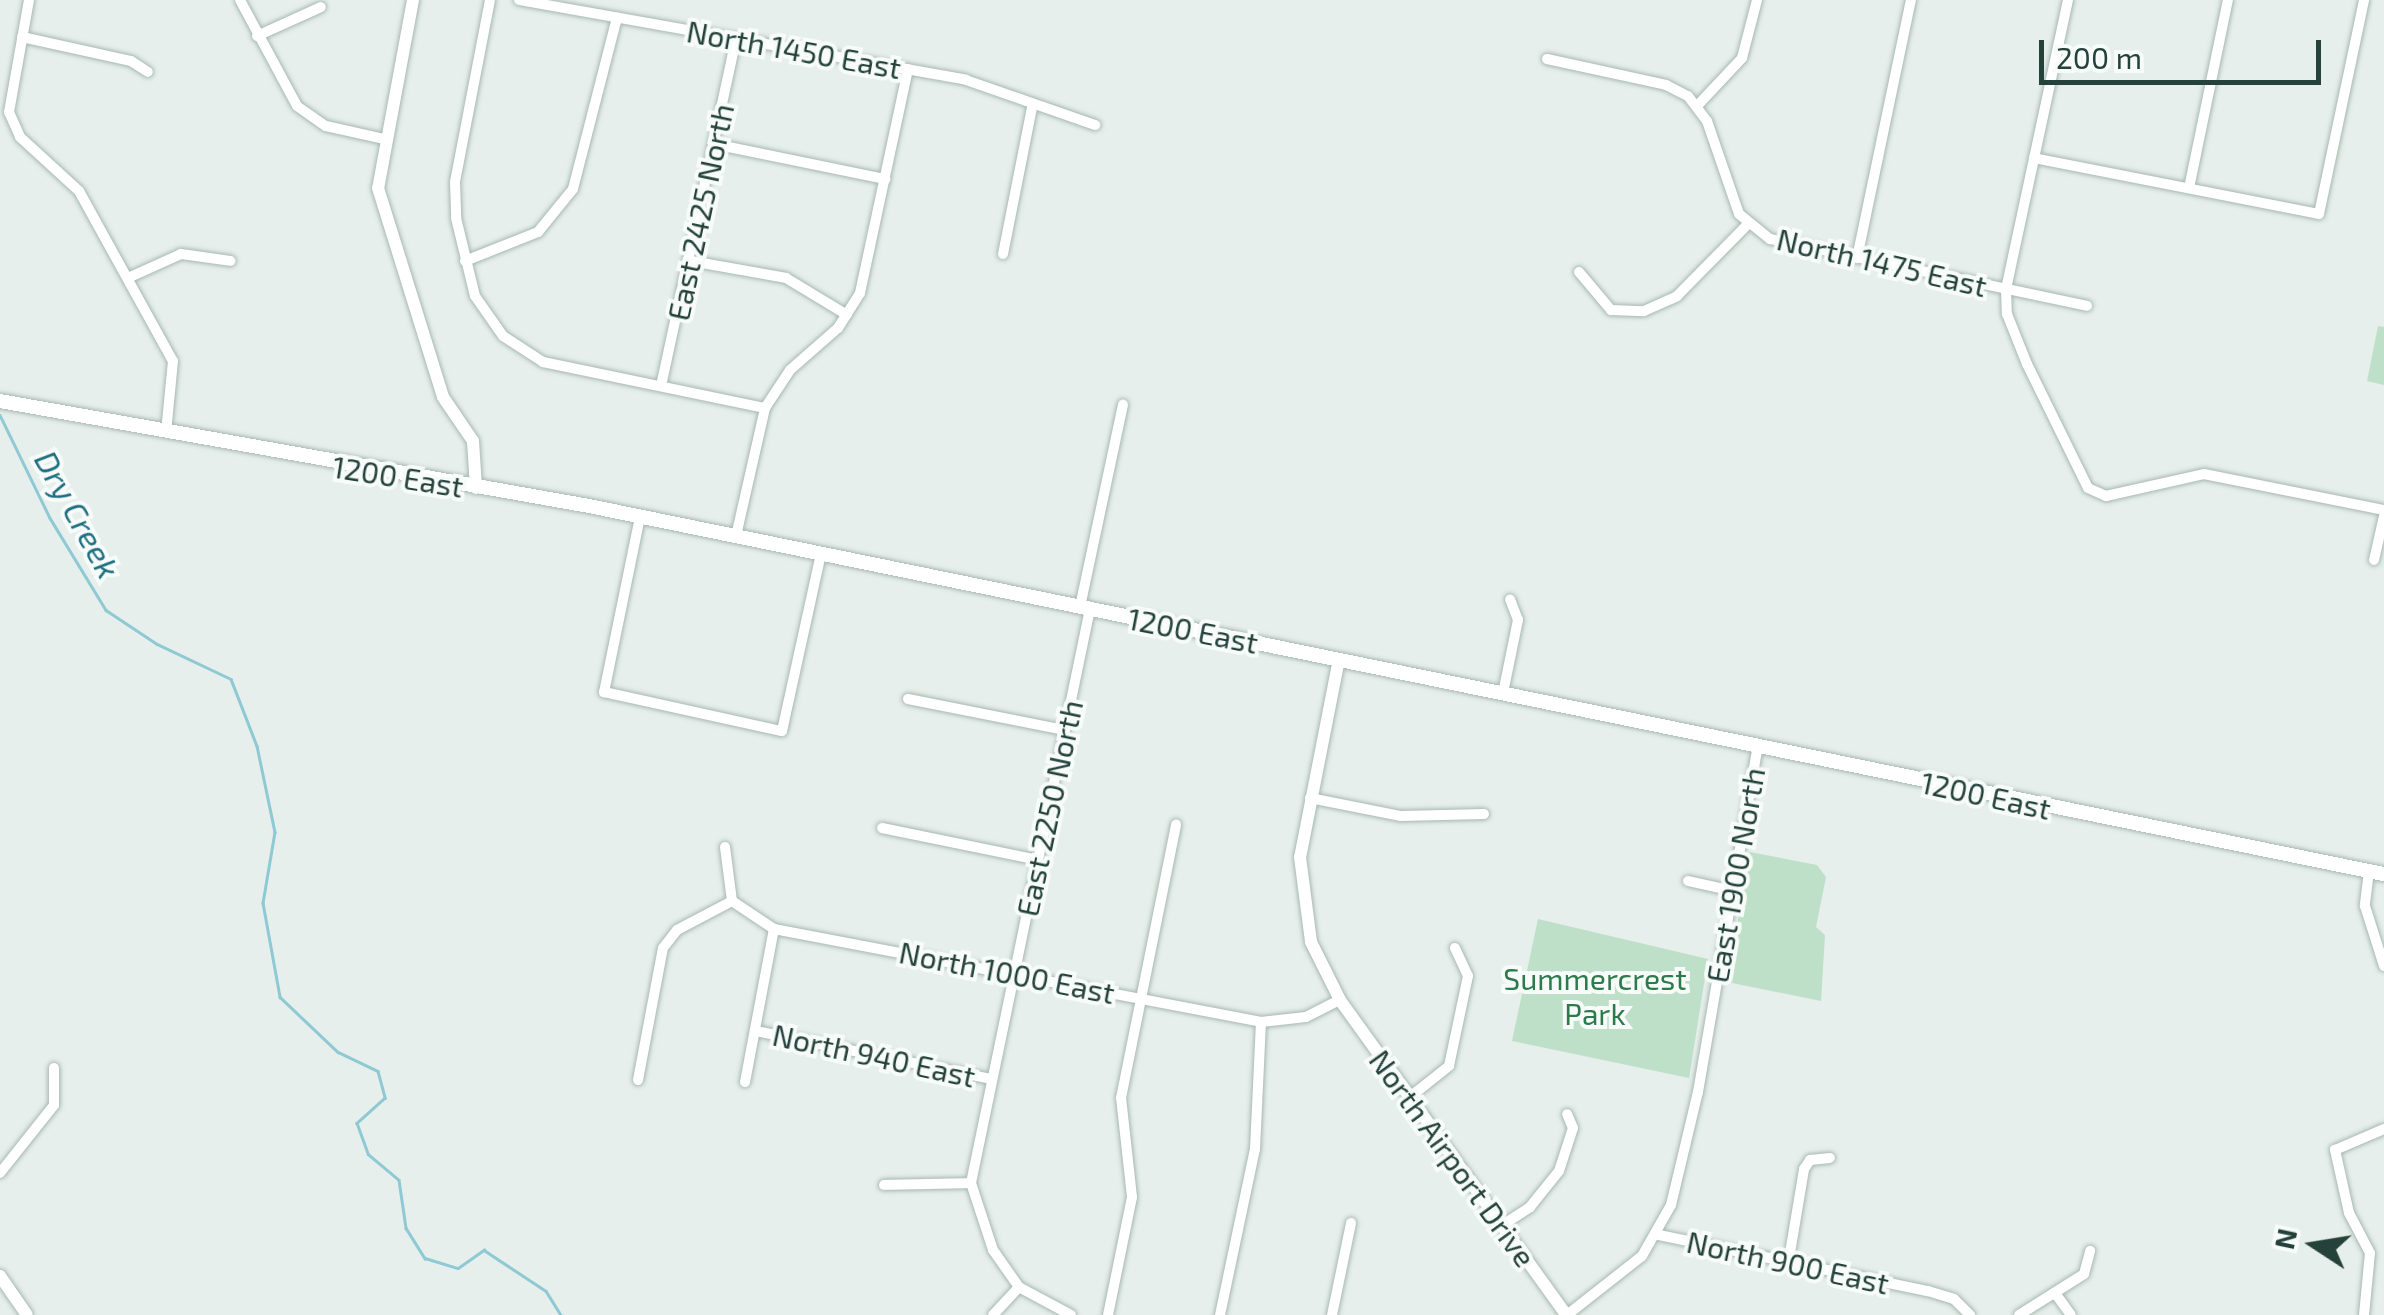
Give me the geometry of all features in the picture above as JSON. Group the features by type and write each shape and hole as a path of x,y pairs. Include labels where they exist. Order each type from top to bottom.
{"main road":[{"name":"1200 East","path":"0,401 736,536 2376,872"}],"street":[{"path":"29,0 8,112 20,137 79,191 173,361 166,432"},
{"path":"240,0 288,94 309,116 384,139"},
{"path":"413,0 384,139 382,214 443,398 473,441 476,488"},
{"path":"490,0 455,182 456,218 475,296 516,344 543,362 765,408"},
{"name":"North 1450 East","path":"518,0 951,77 1095,126"},
{"path":"1547,59 1666,85 1698,106 1742,58 1757,0"},
{"path":"1857,258 1911,0"},
{"path":"2068,0 2006,290 2007,314 2027,364 2088,488 2106,496 2204,474 2384,513 2374,560"},
{"path":"2190,188 2228,0"},
{"path":"2034,158 2319,214 2364,0"},
{"path":"257,36 321,8"},
{"path":"464,261 538,232 573,190 617,18"},
{"path":"22,37 132,61 148,72"},
{"name":"East 2425 North","path":"661,386 692,261 736,38"},
{"path":"736,536 765,408 790,370 847,316 860,293 908,69"},
{"name":"North 1475 East","path":"1698,106 1746,225 1770,239 2087,306"},
{"path":"1003,254 1032,107"},
{"path":"714,144 885,178"},
{"path":"1578,272 1611,310 1644,310 1677,296 1746,225"},
{"path":"130,278 182,254 230,260"},
{"path":"692,261 786,278 847,316"},
{"name":"East 2250 North","path":"971,1182 1065,730 1122,405"},
{"path":"640,517 604,692 782,731 821,554"},
{"path":"1503,693 1518,620 1510,599"},
{"name":"North Airport Drive","path":"1338,659 1300,857 1304,919 1340,1000 1566,1315"},
{"path":"908,698 1065,730"},
{"name":"East 1900 North","path":"1566,1315 1632,1266 1659,1234 1698,1092 1729,890 1758,746"},
{"path":"1310,798 1401,816 1484,814"},
{"path":"1108,1315 1132,1197 1120,1115 1176,824"},
{"path":"882,828 1038,860"},
{"path":"638,1080 663,948 677,930 732,901 725,847"},
{"path":"2376,872 2365,906 2384,966"},
{"path":"1688,881 1729,890"},
{"name":"North 1000 East","path":"732,901 774,929 1016,972 1261,1022 1306,1017 1340,1000"},
{"path":"745,1082 774,929"},
{"path":"1410,1098 1449,1066 1468,976 1455,948"},
{"path":"1220,1315 1255,1149 1261,1022"},
{"name":"North 940 East","path":"756,1031 992,1079"},
{"path":"0,1173 54,1105 54,1068"},
{"path":"1501,1226 1530,1207 1559,1171 1573,1128 1567,1114"},
{"path":"2364,1315 2370,1253 2349,1213 2335,1150 2384,1129"},
{"path":"1788,1265 1804,1169 1810,1160 1830,1158"},
{"path":"884,1185 971,1182 993,1250 1019,1287 1071,1315"},
{"path":"1332,1315 1351,1223"},
{"name":"North 900 East","path":"1659,1234 1788,1265 1928,1291 1954,1299 1970,1315"},
{"path":"2019,1315 2084,1274 2090,1251"},
{"path":"0,1276 28,1315"},
{"path":"993,1315 1019,1287"},
{"path":"2055,1293 2071,1315"}],"green space":[{"path":"2378,326 2384,327 2384,385 2367,381"},
{"path":"1750,852 1817,865 1826,877 1816,927 1825,935 1821,1001 1727,982"},
{"name":"Summercrest Park","path":"1538,919 1708,959 1689,1078 1512,1041"}],"waterway":[{"name":"Dry Creek","path":"0,415 50,518 106,610 157,644 231,679 257,746 275,832 263,903 280,997 338,1052 378,1071 385,1098 357,1123 368,1154 399,1180 406,1228 425,1258 458,1268 484,1250 546,1291 561,1315"}]}
